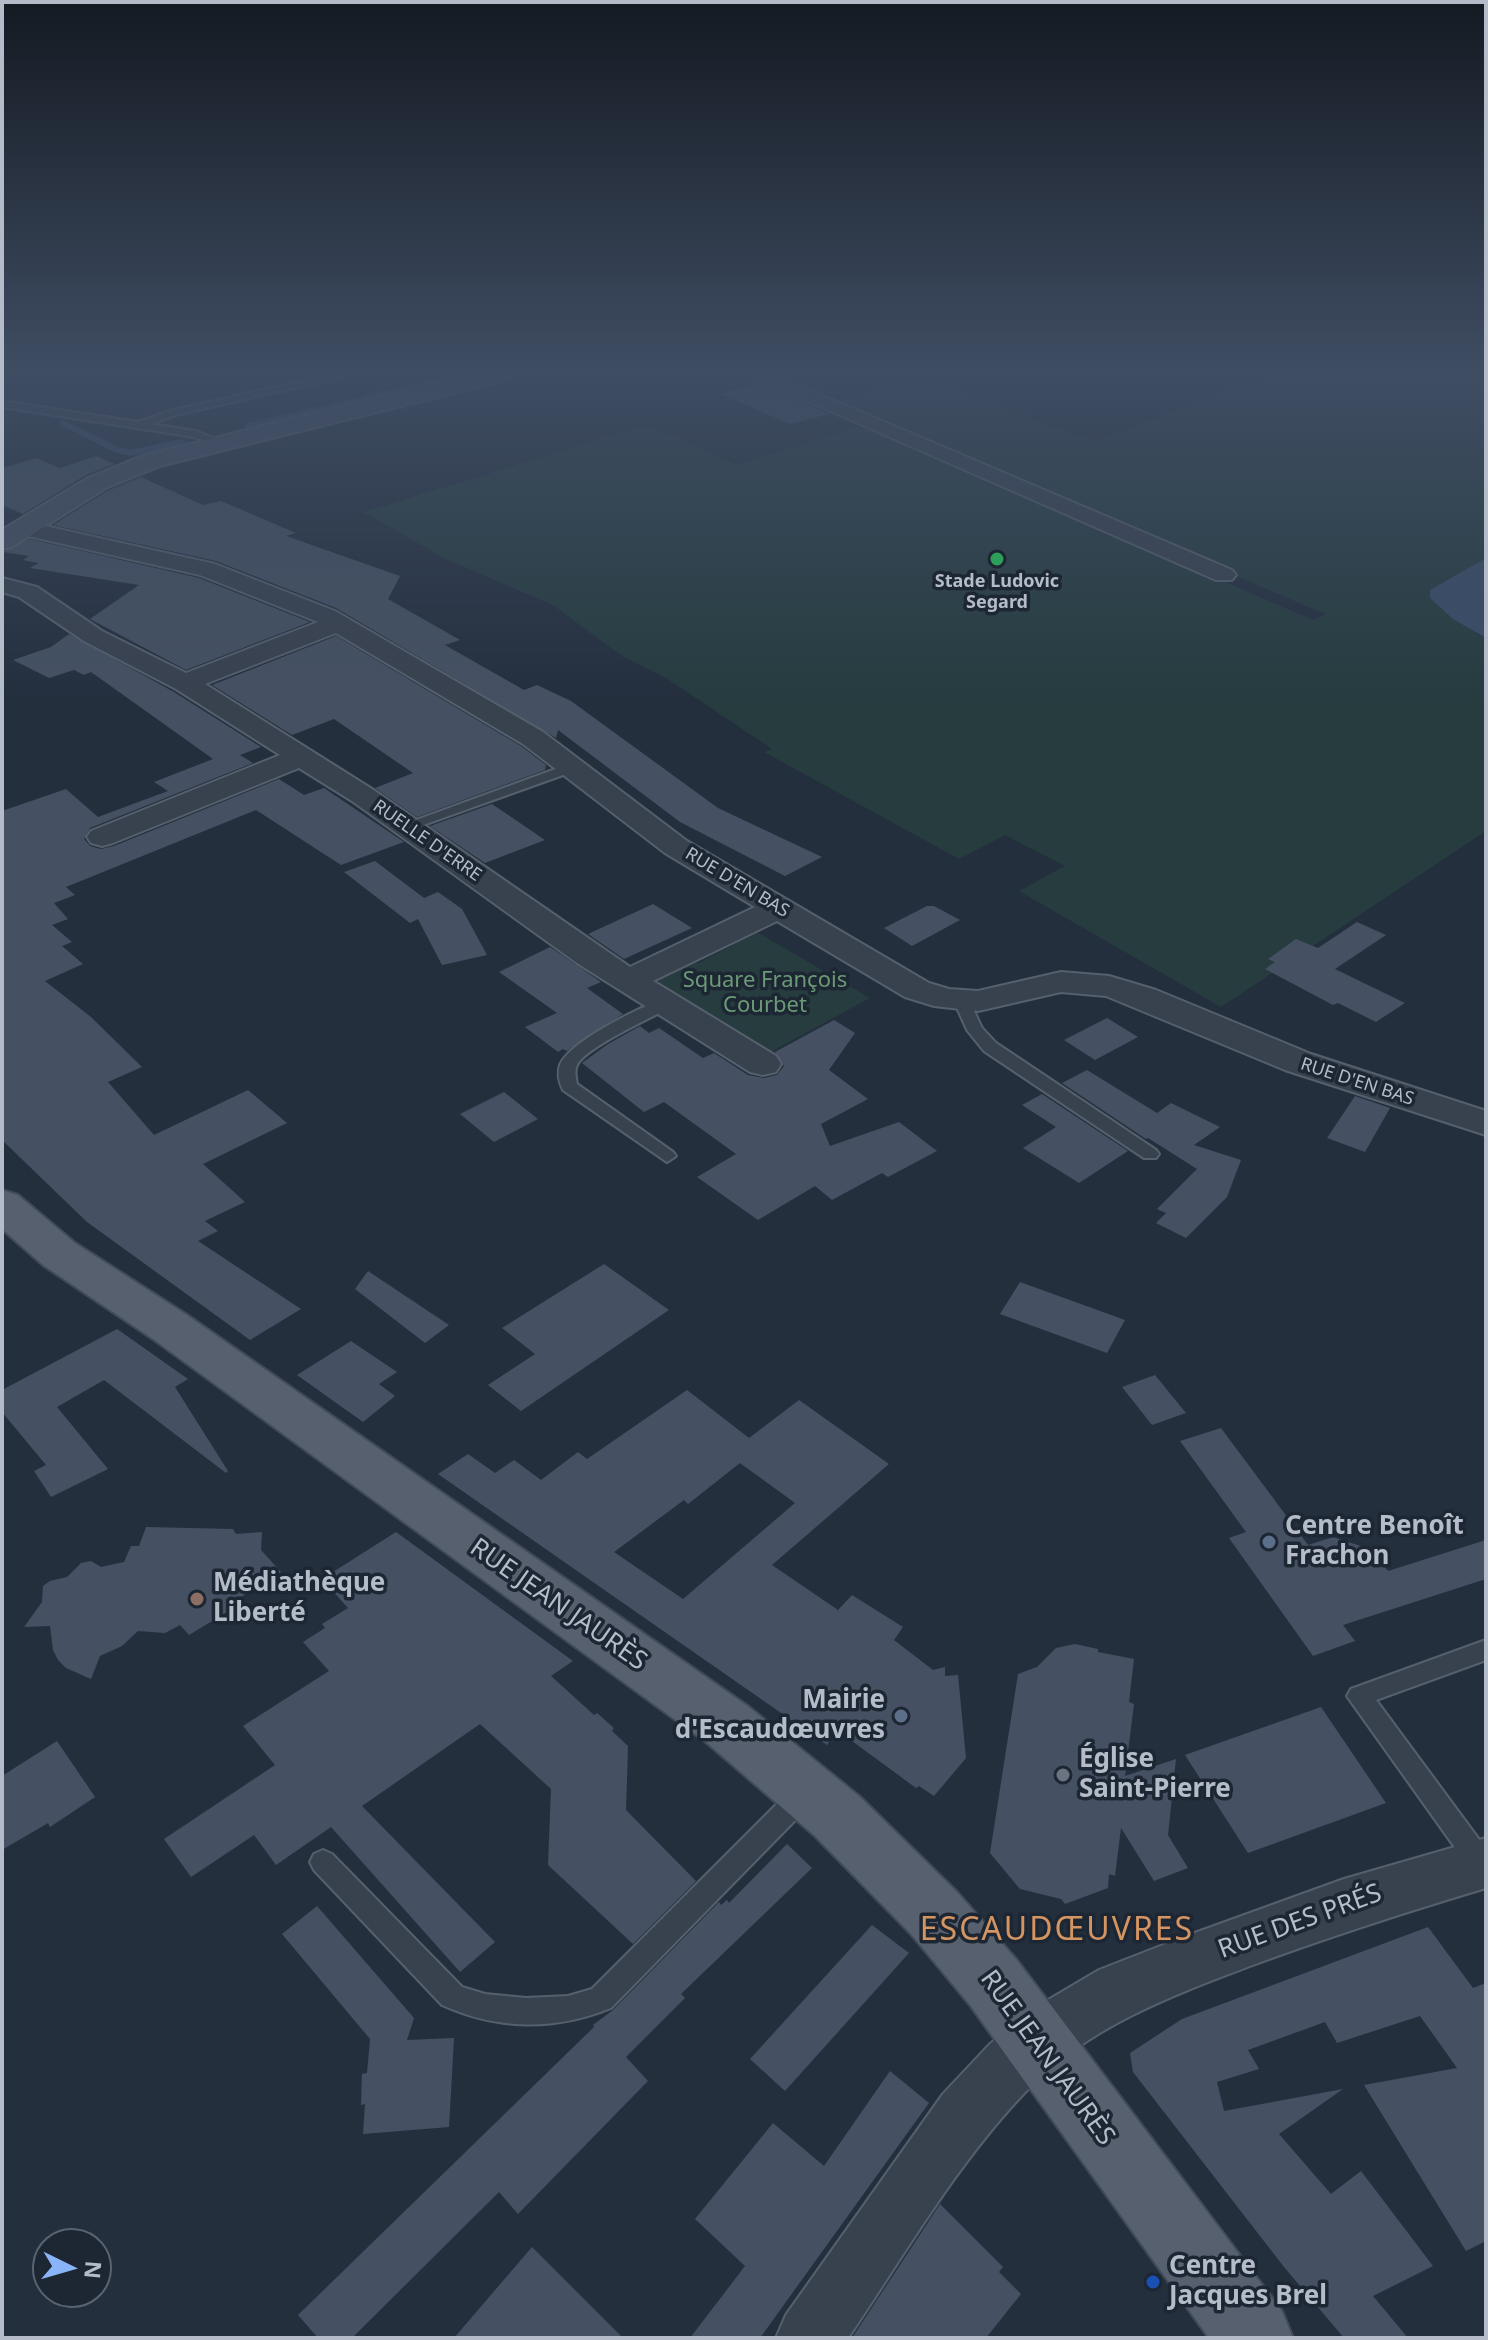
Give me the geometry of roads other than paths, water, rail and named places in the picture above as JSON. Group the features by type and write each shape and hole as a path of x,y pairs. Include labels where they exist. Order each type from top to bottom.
{"main road":[{"name":"RUE JEAN JAURÈS","path":"2,1205 59,1254 170,1327 728,1725 808,1790 934,1913 993,1982 1255,2338"}],"street":[{"path":"14,527 96,483"},
{"path":"1010,483 1224,575"},
{"name":"RUE D'EN BAS","path":"14,527 217,572 338,623 533,738 676,847 917,990 962,1001 992,1000 1061,982 1109,986 1313,1068 1486,1123"},
{"name":"RUELLE D'ERRE","path":"2,585 28,592 93,636 185,683 362,795 628,981 763,1064"},
{"path":"185,683 338,623"},
{"path":"102,837 301,757"},
{"path":"628,981 778,908"},
{"name":"RUE DES PRÉS","path":"809,2338 964,2115 1011,2065 1037,2043 1093,2004 1146,1979 1344,1905 1484,1863"}],"lane":[{"path":"407,826 572,767"},
{"path":"962,1001 975,1030 990,1047 1150,1154"},
{"path":"667,1003 576,1055 567,1070 569,1086 667,1156"},
{"path":"1484,1863 1359,1696 1486,1650"},
{"path":"323,1862 452,1996 464,2003 491,2010 578,2007 601,1999 808,1790"}],"water":[{"path":"1486,558 1486,638 1453,619 1430,598 1430,590"}],"place":[{"name":"Stade Ludovic Segard","path":"997,559"},
{"name":"Centre Benoît Frachon","path":"1269,1542"},
{"name":"Médiathèque Liberté","path":"197,1599"},
{"name":"Mairie d'Escaudœuvres","path":"901,1716"},
{"name":"Église Saint-Pierre","path":"1063,1775"},
{"name":"Centre Jacques Brel","path":"1153,2282"}],"district":[{"name":"ESCAUDŒUVRES","path":"1057,1931"}],"park label":[{"name":"Square François Courbet","path":"765,994"}]}
